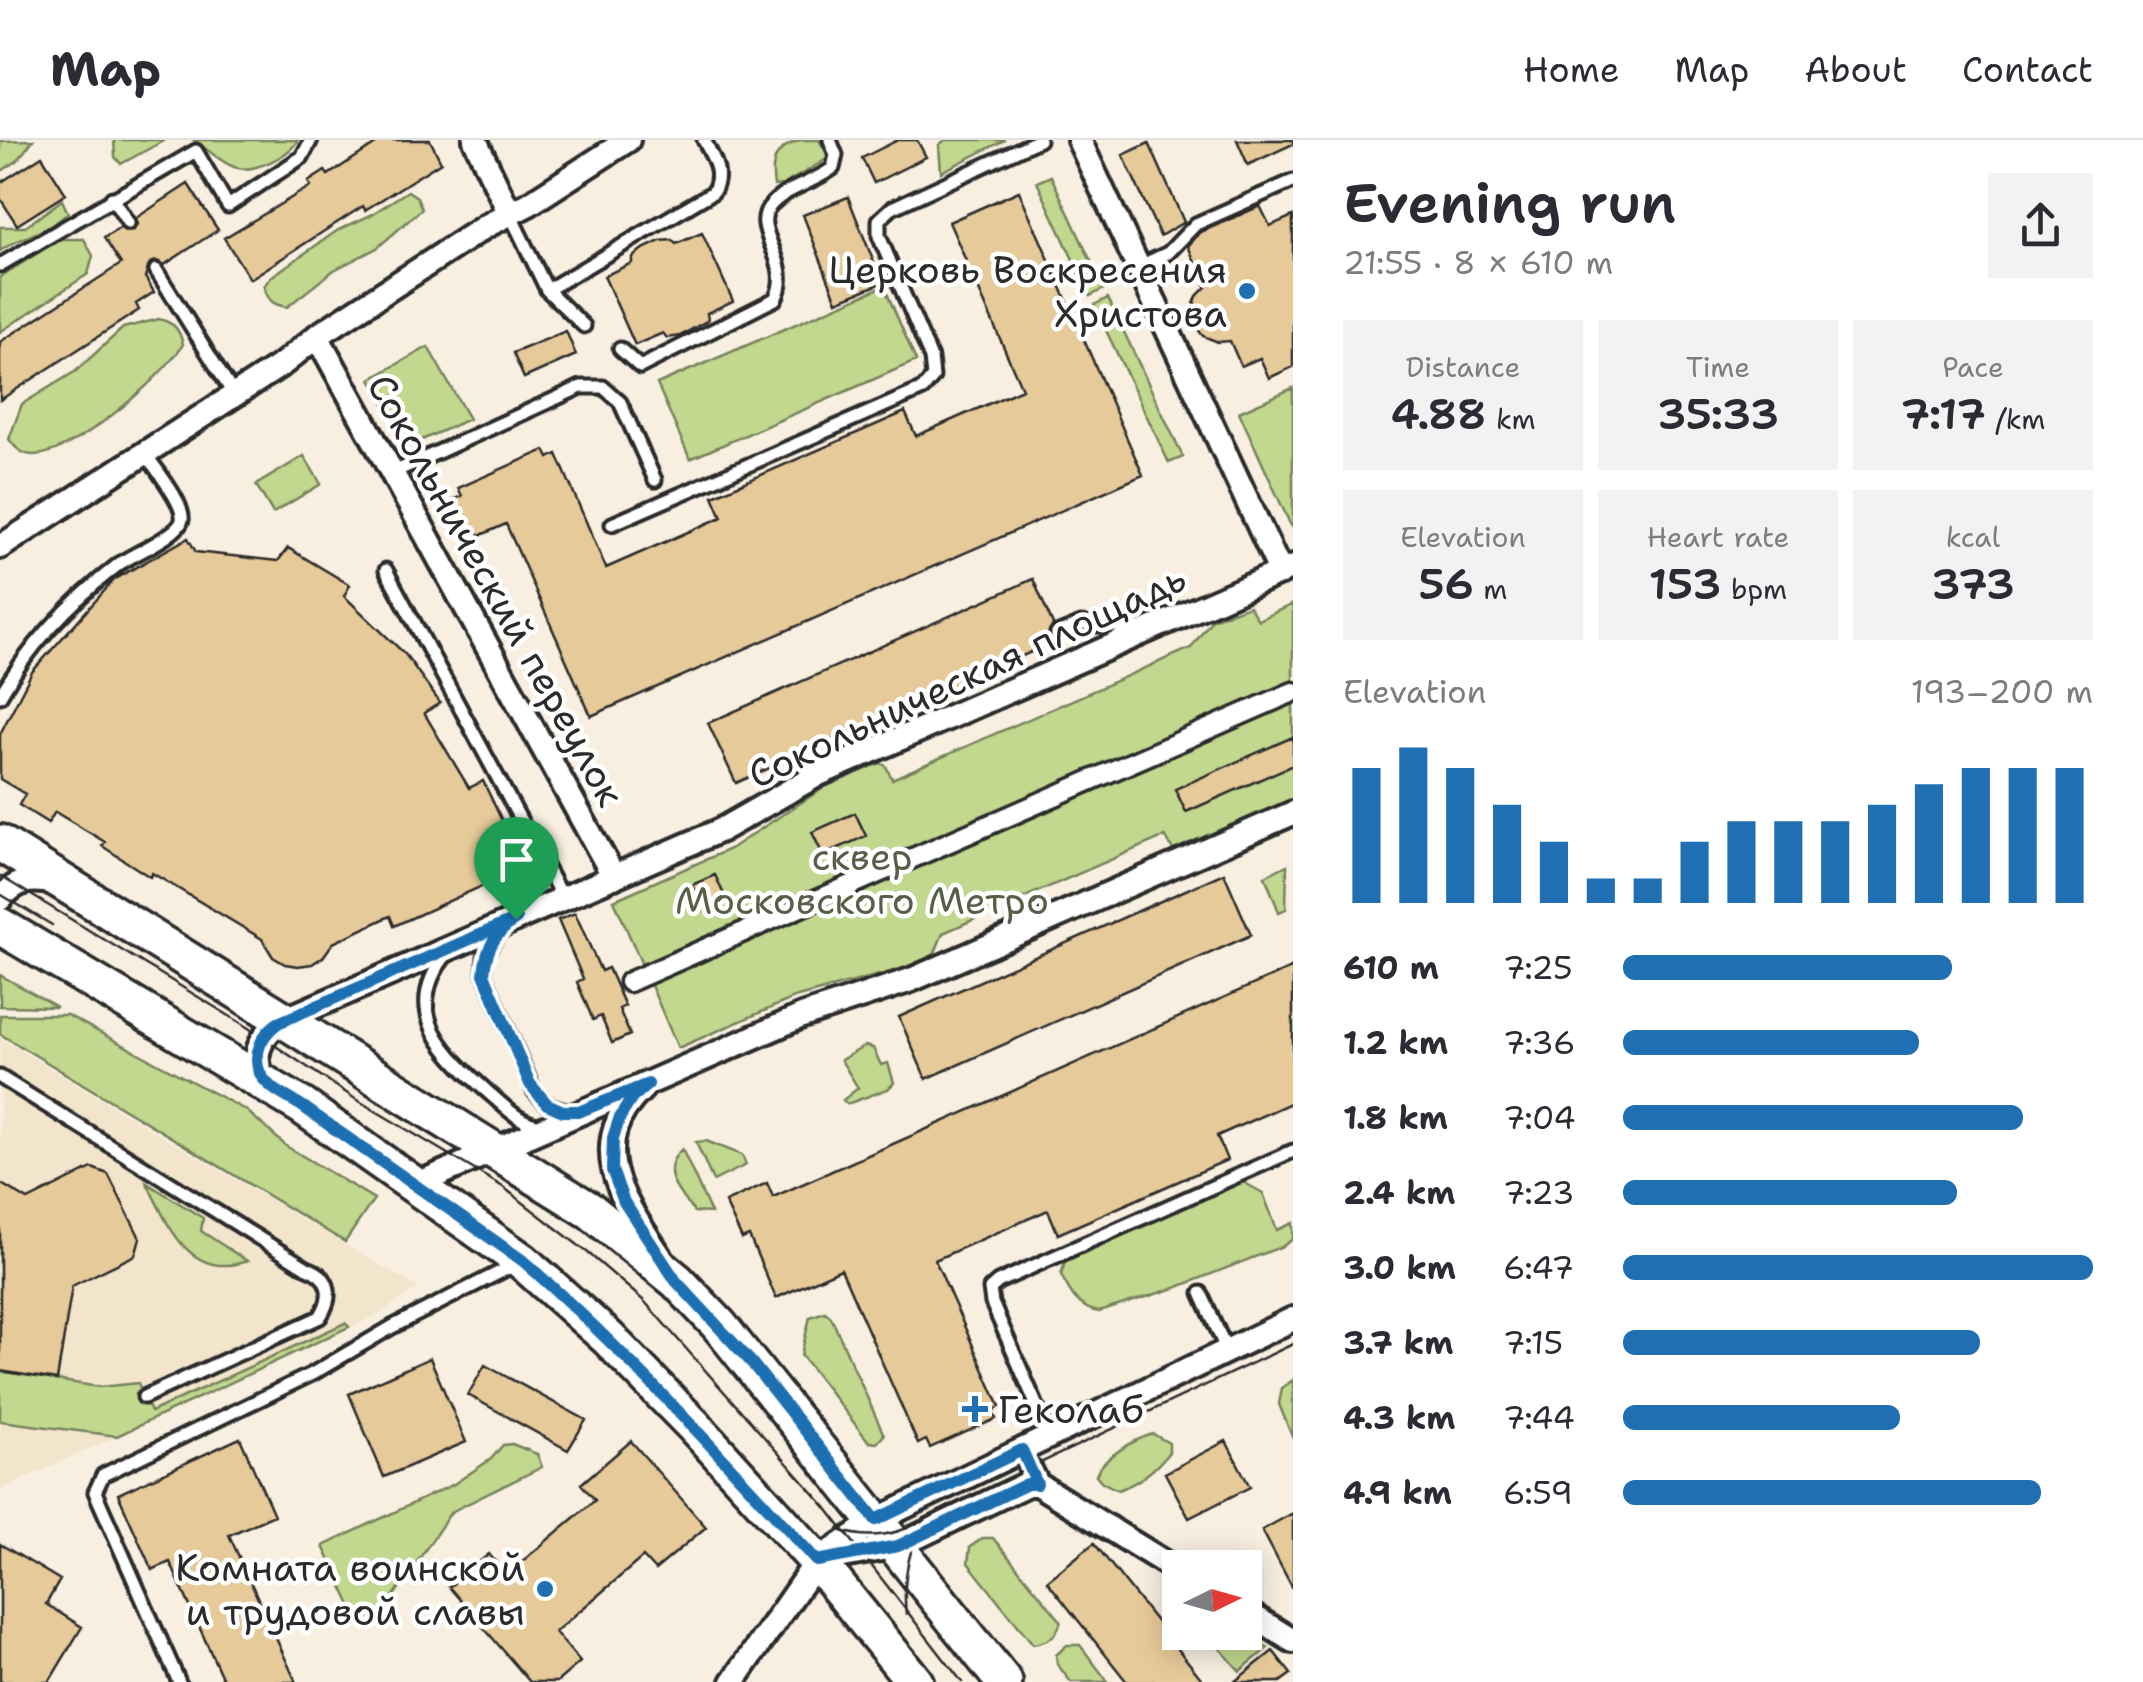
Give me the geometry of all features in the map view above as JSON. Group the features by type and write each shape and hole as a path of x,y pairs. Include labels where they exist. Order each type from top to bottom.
{"main road":[{"path":"0,843 591,1211 676,1281 751,1362 1004,1682"},
{"path":"0,926 270,1086 522,1260 608,1338 817,1561 915,1682"}],"street":[{"path":"475,140 510,214"},
{"path":"1080,140 1287,570"},
{"path":"0,547 284,363 317,336 619,142"},
{"name":"Сокольнический переулок","path":"317,336 614,877"},
{"name":"Сокольническая площадь","path":"286,1019 721,830 820,774 1287,570"},
{"path":"629,982 1293,692"},
{"path":"415,1186 802,1016 911,980 1293,813"},
{"path":"0,899 20,881 34,879 69,885"},
{"path":"270,1086 259,1068 258,1049 266,1032 286,1019"},
{"path":"648,1084 632,1098 620,1117 611,1149 612,1170 624,1202 676,1281"},
{"path":"817,1561 887,1534 1022,1450 1293,1319"},
{"path":"1022,1450 1037,1484"},
{"path":"733,1682 817,1561 1027,1484 1037,1484 1162,1561"},
{"path":"1262,1622 1293,1641"}],"lane":[{"path":"0,265 196,151 228,206 302,157 311,140"},
{"path":"548,290 713,192 719,182 718,169 704,140"},
{"path":"620,348 640,367 775,299 782,277 764,225 765,215 779,198 833,168 836,156 830,140"},
{"path":"612,524 923,389 932,377 932,358 879,236 879,220 892,208 1039,140"},
{"path":"1138,266 1168,253 1196,224 1293,181"},
{"path":"112,198 128,223"},
{"path":"510,214 548,290 584,326"},
{"path":"156,270 234,395"},
{"path":"392,472 580,387 603,387 620,402 654,480"},
{"path":"0,696 18,664 50,627 120,563 178,528 183,517 180,507 145,453"},
{"path":"386,570 563,899"},
{"path":"1057,634 1081,624 1153,628"},
{"path":"516,919 502,928 485,957 487,986 534,1092 563,1111 590,1109"},
{"path":"452,947 430,982 427,1003 438,1043 450,1060 520,1120 531,1125 556,1124"},
{"path":"0,1077 320,1273 328,1286 328,1305 320,1317 144,1397"},
{"path":"1050,1436 992,1302 990,1289 998,1282 1293,1152"},
{"path":"179,1682 95,1492 103,1474 312,1374 522,1260"},
{"path":"1201,1293 1227,1351"}],"shaded area":[{"path":"0,1038 418,1288 381,1313 0,1490"}],"green space":[{"path":"33,140 17,161 0,172 0,141"},
{"path":"114,140 165,140 121,164 115,157"},
{"path":"194,140 298,140 270,162 242,169 224,162"},
{"path":"800,140 819,140 830,157 783,185 774,186 776,157"},
{"path":"945,140 1005,140 941,172 939,145"},
{"path":"1051,176 1104,289 1090,296 1037,182"},
{"path":"408,191 417,197 422,209 377,248 334,270 287,307 269,298 264,286 271,277 338,230"},
{"path":"62,200 68,213 60,220 0,251 0,227 25,227"},
{"path":"60,239 84,239 93,256 88,274 0,332 0,277"},
{"path":"884,286 916,361 690,459 657,384"},
{"path":"1108,298 1183,457 1169,463 1094,305"},
{"path":"159,319 176,327 183,344 157,376 113,415 65,446 44,454 27,454 12,444 9,439 22,404 76,371 123,328"},
{"path":"428,347 469,419 415,443 400,434 371,379"},
{"path":"1293,388 1293,525 1291,526 1239,412"},
{"path":"304,456 321,484 273,513 256,485"},
{"name":"сквер Московского Метро","path":"1293,604 1293,801 1178,850 1173,850 1165,836 943,933 934,955 905,968 794,998 678,1048 614,900 730,849 825,787 880,763 892,779 1191,648 1212,619 1249,606 1258,620"},
{"path":"1287,865 1286,909 1279,912 1265,876"},
{"path":"0,975 57,1007 0,1006"},
{"path":"0,1015 67,1015 247,1111 286,1146 374,1199 345,1242 0,1034"},
{"path":"865,1046 873,1048 881,1065 888,1063 894,1083 888,1089 847,1104 843,1100 858,1088 841,1060"},
{"path":"706,1141 742,1155 746,1165 713,1181 696,1142"},
{"path":"682,1149 711,1213 694,1212 673,1181 672,1165"},
{"path":"1243,1182 1263,1193 1277,1230 1293,1223 1293,1239 1178,1287 1099,1312 1085,1307 1071,1293 1061,1275 1065,1262 1169,1210"},
{"path":"147,1183 203,1218 201,1231 247,1261 227,1265 195,1256 163,1216"},
{"path":"825,1312 831,1317 884,1435 877,1443 869,1442 801,1355 810,1317"},
{"path":"345,1323 349,1327 117,1436 0,1421 0,1371 99,1387 138,1383 151,1412"},
{"path":"1293,1380 1293,1439 1279,1404 1282,1388"},
{"path":"1153,1434 1169,1443 1169,1452 1146,1475 1118,1490 1096,1475 1120,1450"},
{"path":"512,1444 537,1454 542,1467 451,1512 385,1609 359,1622 323,1546 454,1484 491,1459 503,1445"},
{"path":"983,1538 993,1538 1061,1621 1051,1637 1033,1644 968,1563 970,1547"},
{"path":"1262,1644 1268,1648 1240,1671 1221,1650 1262,1650"},
{"path":"1067,1645 1080,1645 1108,1682 1071,1682 1057,1664 1056,1655"}],"building":[{"path":"382,140 430,140 441,162 365,210 363,206 250,279 224,238 311,186 308,182 325,171 328,175"},
{"path":"898,140 917,140 926,157 874,183 862,158"},
{"path":"1237,140 1293,140 1293,144 1248,165"},
{"path":"1149,143 1184,222 1160,236 1123,155"},
{"path":"42,156 66,194 17,225 0,198 0,183"},
{"path":"188,184 218,230 164,265 150,263 145,277 154,292 136,304 139,310 0,400 0,342 121,264 104,238 120,228 134,230 136,218"},
{"path":"1019,191 1143,475 591,716 506,524 479,536 475,528 467,531 453,500 462,496 458,488 545,450 549,458 557,454 606,568 722,517 713,496 905,412 916,436 1022,389 949,222"},
{"path":"848,197 882,283 837,301 803,215"},
{"name":"Церковь Воскресения Христова","path":"1260,206 1270,226 1293,216 1293,367 1269,378 1260,358 1241,366 1230,341 1218,342 1203,336 1194,324 1192,310 1197,296 1206,287 1188,246 1201,232"},
{"path":"702,233 733,301 707,313 708,320 680,336 667,338 663,333 635,345 604,276 632,263 641,250 660,241 672,240 676,244"},
{"path":"566,331 576,355 524,378 513,353"},
{"path":"188,538 196,552 278,561 288,548 350,585 344,596 405,654 440,703 424,713 469,788 483,781 524,867 394,926 390,916 333,943 312,964 298,966 273,957 262,939 152,873 150,877 102,846 105,842 55,812 48,823 19,805 25,794 0,779 0,734 32,672 115,579"},
{"path":"1033,579 1053,625 1048,634 1054,642 736,783 708,723"},
{"path":"1293,737 1293,765 1186,812 1175,789"},
{"path":"855,813 866,836 823,855 812,832"},
{"path":"1224,873 1251,935 926,1079 899,1017"},
{"path":"715,875 726,899 702,909 692,885"},
{"path":"575,913 601,971 608,968 625,1006 619,1009 630,1035 612,1043 601,1016 593,1020 577,982 583,979 558,920"},
{"path":"1293,967 1293,1102 1217,1136 1227,1160 1058,1234 1048,1210 935,1260 1000,1407 992,1411 996,1419 930,1448 926,1440 918,1444 841,1269 776,1298 749,1236 742,1239 725,1202 767,1183 773,1197"},
{"path":"92,1168 108,1174 140,1238 135,1255 72,1286 57,1380 0,1371 0,1183 28,1200"},
{"path":"430,1358 466,1442 384,1477 349,1394"},
{"path":"485,1365 586,1420 568,1450 468,1395"},
{"path":"240,1438 274,1515 229,1535 296,1682 224,1682 170,1562 152,1570 118,1494"},
{"path":"631,1441 706,1527 655,1570 643,1557 555,1632 580,1662 557,1682 530,1682 449,1587 489,1554 506,1575 595,1500 581,1484"},
{"path":"1226,1441 1250,1487 1189,1518 1165,1473"},
{"path":"1293,1513 1293,1589 1262,1530"},
{"path":"1094,1543 1162,1629 1162,1650 1179,1650 1204,1682 1127,1682 1047,1581"},
{"path":"0,1544 60,1580 46,1604 82,1627 49,1682 0,1682"},
{"path":"1273,1651 1291,1674 1280,1682 1234,1682"}],"tram line":[{"path":"0,876 503,1187 587,1252 644,1301 825,1506 962,1682"},
{"path":"0,894 52,925"},
{"path":"842,1531 871,1536 911,1527 1293,1344"},
{"path":"906,1614 908,1564 926,1518"}],"place":[{"name":"Церковь Воскресения Христова","path":"1247,291"},
{"name":"Геколаб","path":"975,1409"},
{"name":"Комната воинской и трудовой славы","path":"545,1589"}],"route":[{"path":"516,919 492,941 485,957 484,974 534,1092 555,1108 581,1111 648,1084 632,1098 613,1138 612,1170 624,1202 676,1281 751,1362 876,1520 1022,1450 1037,1484 1027,1484 898,1546 817,1561 608,1338 522,1260 263,1078 258,1049 266,1032 278,1023 516,919"}]}
